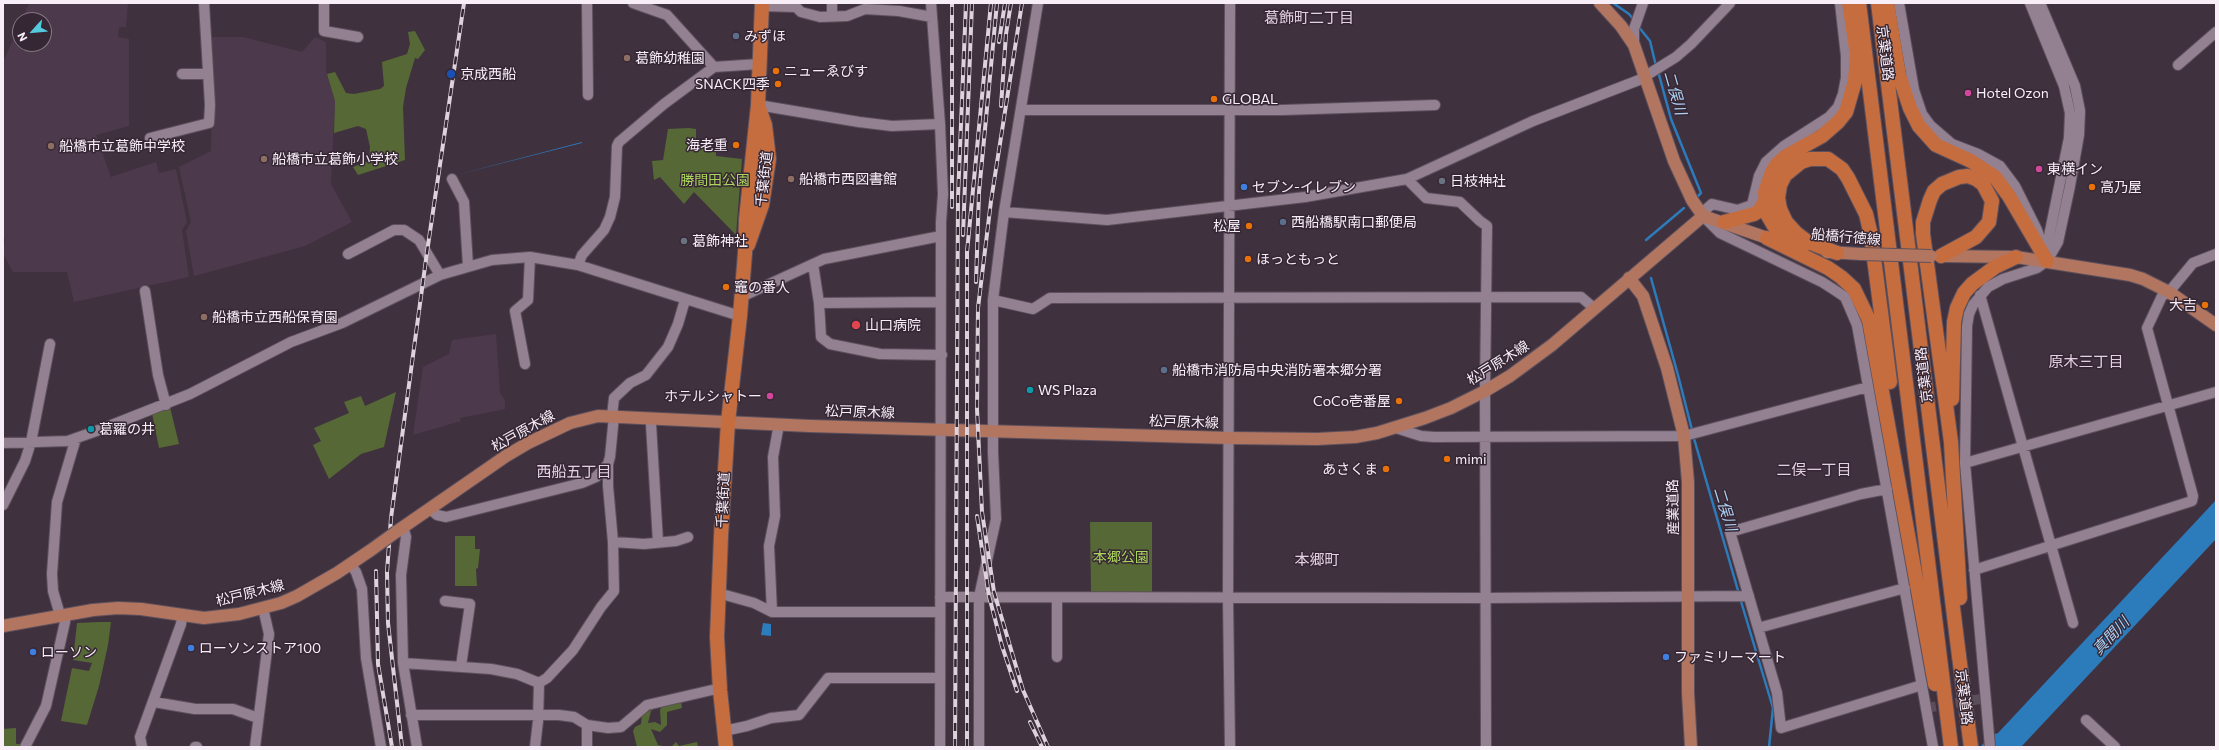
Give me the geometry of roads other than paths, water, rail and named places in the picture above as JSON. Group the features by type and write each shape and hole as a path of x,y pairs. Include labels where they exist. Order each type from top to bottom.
{"highway":[{"path":"1808,249 1787,238 1774,226 1767,214 1765,201 1768,182 1777,164 1786,156 1822,136 1838,122 1846,112 1854,81 1856,55 1849,3"},
{"name":"京葉道路","path":"1859,3 1951,747"},
{"name":"京葉道路","path":"1878,3 1971,747"},
{"path":"1887,3 1899,75 1910,108 1919,126 1936,145 1971,162 1995,177 2009,196 2047,261"},
{"name":"千葉街道","path":"726,747 720,690 717,637 718,593 728,422 740,316 745,253 762,205 769,159 765,125 758,104 762,5"},
{"path":"1837,253 1808,242 1796,233 1786,222 1780,209 1778,198 1780,185 1785,175 1801,162 1810,159 1828,160 1842,169 1866,214 1871,235 1888,362 1908,537"},
{"path":"1936,256 1976,237 1990,222 1992,201 1983,184 1976,179 1968,176 1959,177 1942,184 1934,191 1924,222 1924,241 1951,442 1961,617 1959,656"},
{"path":"1724,222 1754,214 1759,211 1765,201"},
{"path":"1767,238 1828,268 1841,277 1854,289 1869,320 1876,352 1938,704 1951,747"},
{"path":"1951,442 1954,322 1957,308 1964,293 1972,284 1995,267 2016,257"}],"main road":[{"path":"1600,3 1621,26 1653,70 1674,162 1692,200 1703,216"},
{"name":"船橋行徳線","path":"1703,216 1767,238 1808,249 1837,253 1861,254 2016,257 2130,275 2150,282 2169,292 2216,325"},
{"name":"松戸原木線","path":"3,626 93,610 204,618 221,617 262,608 297,596 371,550 506,456 528,443 584,418 613,416 941,430 993,430 1230,438 1317,439 1355,437 1396,428 1451,408 1486,391 1532,361 1703,216"},
{"name":"産業道路","path":"1629,278 1643,296 1667,368 1684,436 1688,482 1688,693 1691,747"}],"street":[{"path":"150,138 209,123 210,105 204,3"},
{"path":"324,3 324,31 358,37"},
{"path":"587,3 588,95"},
{"path":"633,3 667,15 714,67"},
{"path":"832,3 832,16"},
{"path":"931,3 940,124 943,194 941,236 942,355 940,747"},
{"path":"979,747 976,597 996,519 993,430 993,300 1004,212 1038,3"},
{"path":"1230,3 1230,438 1228,598 1230,747"},
{"path":"1634,45 1634,29 1643,3"},
{"path":"1004,212 1107,220 1230,207 1305,197 1407,180 1533,122 1633,83 1676,57 1701,35 1730,3"},
{"path":"1840,3 1846,56 1846,78 1843,94 1838,106 1829,117 1784,146 1766,162 1759,176 1752,205 1738,210 1712,204 1703,212 1703,216 1720,233 1822,282 1844,297 1857,325 1933,747"},
{"path":"1899,3 1914,90 1922,114 1930,125 1952,144 1985,157 2000,166 2015,186 2038,230 2047,261"},
{"path":"2030,3 2064,86 2070,113 2070,138 2048,241 2047,261"},
{"path":"1990,747 1965,463 1967,326 1969,314 1980,295 1994,283 2036,268 2047,261 2058,242 2079,135 2080,111 2075,86 2040,3"},
{"path":"762,5 796,5 809,16 847,16 865,6 899,7 932,17"},
{"path":"2178,65 2216,32"},
{"path":"578,265 582,255 604,230 610,217 616,189 617,146 619,142 664,104 714,67 759,64"},
{"path":"182,74 208,74"},
{"path":"758,104 859,122 892,126 940,124"},
{"path":"1021,110 1230,110 1435,105"},
{"path":"452,179 464,202 468,266"},
{"path":"1407,180 1426,198 1460,202 1480,222 1487,226 1486,747"},
{"path":"348,254 394,230 404,230 419,240 440,275"},
{"path":"741,297 824,259 941,236"},
{"path":"1974,570 2192,501 2193,496 2147,328 2162,296 2169,292 2193,263 2216,254"},
{"path":"525,364 515,311 528,300 530,257"},
{"path":"3,443 68,441 142,412 166,405 291,342 342,323 440,275 468,266 508,258 530,257 578,265 685,300 740,316"},
{"path":"812,264 819,303 821,337 830,344 880,354 942,355"},
{"path":"145,291 158,375 166,405"},
{"path":"1980,295 2073,623"},
{"path":"993,300 1033,309 1050,298 1581,297 1594,308"},
{"path":"539,683 547,678 573,650 614,591 613,542 608,486 608,464 613,439 614,398 630,383 646,375 668,347 678,324 685,300"},
{"path":"819,303 941,302"},
{"path":"3,505 25,461 31,442 50,344"},
{"path":"1396,428 1421,436 1684,436 1868,387"},
{"path":"1965,463 2216,392"},
{"path":"652,424 658,542"},
{"path":"772,612 769,546 774,516 773,457 778,424"},
{"path":"25,747 46,706 65,622 53,591 52,574 56,510 60,487 76,438"},
{"path":"430,508 437,515 446,517 478,510 582,483 596,476 608,464"},
{"path":"1887,489 1861,494 1730,532 1777,693 1781,728 1922,685"},
{"path":"400,530 406,537 401,575 403,663 417,747"},
{"path":"613,542 644,544 676,541 688,537"},
{"path":"350,564 356,572 362,589 366,658 381,747"},
{"path":"1758,628 1905,588"},
{"path":"718,593 754,603 772,612 940,612"},
{"path":"940,597 1487,598 1749,596"},
{"path":"446,601 470,604 461,666"},
{"path":"1057,601 1057,657"},
{"path":"255,747 269,634 262,608"},
{"path":"142,747 140,737 154,702 181,624 182,616"},
{"path":"403,663 461,666 517,674 539,683"},
{"path":"724,731 748,726 770,718 799,715 828,678 940,678"},
{"path":"535,747 539,683"},
{"path":"411,715 559,715 574,717 587,725 621,728 647,705 712,690 720,690"},
{"path":"154,702 195,709 233,709 258,718"},
{"path":"2086,720 2115,747"},
{"path":"586,747 587,725"}],"water":[{"path":"582,142 582,143 456,175"},
{"name":"真間川","path":"2216,500 2216,539 2021,747 1980,747 1992,735 1998,733"},
{"path":"763,623 771,624 771,636 761,635"}],"waterway":[{"name":"二俣川","path":"1613,3 1629,14 1634,20"},
{"name":"二俣川","path":"1638,26 1650,41 1656,66"},
{"name":"二俣川","path":"1658,71 1671,119 1701,193 1697,197"},
{"name":"二俣川","path":"1646,240 1684,208"},
{"name":"二俣川","path":"1651,278 1692,430"},
{"name":"二俣川","path":"1693,435 1739,594"},
{"name":"二俣川","path":"1740,598 1773,708 1769,747"}],"tunnel":[{"path":"1926,708 1986,698"}],"railway":[{"path":"402,747 388,623 387,572 391,518 427,252 464,3"},
{"path":"952,3 952,207"},
{"path":"955,747 958,197 966,3"},
{"path":"963,235 972,3"},
{"path":"967,747 967,252 991,3"},
{"path":"976,282 979,192 997,3"},
{"path":"999,42 1005,3"},
{"path":"1001,106 1006,34 1011,3"},
{"path":"1022,3 991,201 978,308 977,409 982,512 994,592 1023,690 1048,747"},
{"path":"977,516 989,596 1002,646 1017,691"},
{"path":"376,571 378,664 392,747"},
{"path":"1030,722 1042,747"}],"place":[{"name":"みずほ","path":"736,36"},
{"name":"葛飾幼稚園","path":"627,58"},
{"name":"ニューゑびす","path":"776,71"},
{"name":"京成西船","path":"451,74"},
{"name":"SNACK四季","path":"778,84"},
{"name":"Hotel Ozon","path":"1968,93"},
{"name":"GLOBAL","path":"1214,99"},
{"name":"海老重","path":"736,145"},
{"name":"船橋市立葛飾中学校","path":"51,146"},
{"name":"船橋市立葛飾小学校","path":"264,159"},
{"name":"東横イン","path":"2039,169"},
{"name":"船橋市西図書館","path":"791,179"},
{"name":"日枝神社","path":"1442,181"},
{"name":"セブン-イレブン","path":"1244,187"},
{"name":"高乃屋","path":"2092,187"},
{"name":"西船橋駅南口郵便局","path":"1283,222"},
{"name":"松屋","path":"1249,226"},
{"name":"葛飾神社","path":"684,241"},
{"name":"ほっともっと","path":"1248,259"},
{"name":"竈の番人","path":"726,287"},
{"name":"大吉","path":"2205,305"},
{"name":"船橋市立西船保育園","path":"204,317"},
{"name":"山口病院","path":"856,325"},
{"name":"船橋市消防局中央消防署本郷分署","path":"1164,370"},
{"name":"WS Plaza","path":"1030,390"},
{"name":"ホテルシャトー","path":"770,396"},
{"name":"CoCo壱番屋","path":"1399,401"},
{"name":"葛羅の井","path":"91,429"},
{"name":"mimi","path":"1447,459"},
{"name":"あさくま","path":"1386,469"},
{"name":"ローソンストア100","path":"191,648"},
{"name":"ローソン","path":"33,652"},
{"name":"ファミリーマート","path":"1666,657"}],"district":[{"name":"葛飾町二丁目","path":"1309,18"},
{"name":"原木三丁目","path":"2086,362"},
{"name":"二俣一丁目","path":"1814,470"},
{"name":"西船五丁目","path":"574,472"},
{"name":"本郷町","path":"1317,560"}],"park label":[{"name":"勝間田公園","path":"715,180"},
{"name":"本郷公園","path":"1121,557"}]}
